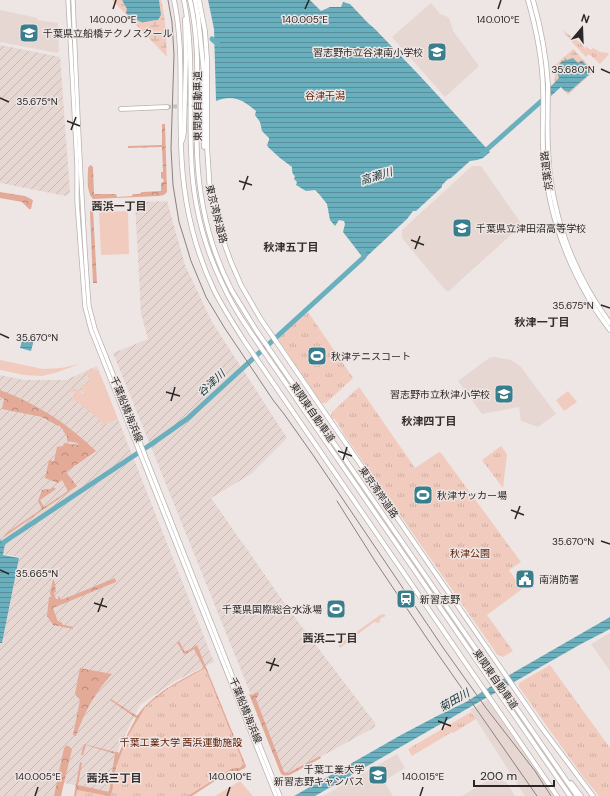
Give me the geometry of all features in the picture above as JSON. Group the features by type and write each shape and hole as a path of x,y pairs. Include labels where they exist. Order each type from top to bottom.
{"highway":[{"path":"174,0 179,29 180,46 180,144 184,190 192,230 199,254 220,301 260,365 557,796"},
{"path":"180,144 184,132 185,93 185,23 183,0"},
{"name":"東関東自動車道","path":"183,0 190,41 192,174 203,234 216,271 232,303 251,333 346,473 570,796"},
{"name":"東関東自動車道","path":"190,0 196,35 197,153 202,203 213,244 232,290 256,330 577,796"},
{"path":"195,0 204,74 204,153 210,193"},
{"name":"東京湾岸道路","path":"199,0 205,31 207,59 207,146 210,193 218,226 231,262 246,295 270,333 542,728 593,796"},
{"name":"京葉道路","path":"528,0 536,29 541,56 547,184 553,213 562,243 574,272 588,298 610,330"},
{"name":"京葉道路","path":"533,0 541,28 546,56 548,85 545,133 548,147 551,184 557,214 566,242 585,284 610,323"},
{"path":"202,55 202,85"},
{"path":"181,102 184,99 185,93"},
{"path":"121,109 167,107"},
{"path":"552,760 556,763 581,796"}],"main road":[{"name":"千葉船橋海浜線","path":"68,0 78,209 85,307 91,330 140,447 280,796"},
{"name":"千葉船橋海浜線","path":"73,0 81,202 89,306 95,329 140,447"},
{"name":"千葉船橋海浜線","path":"142,452 276,796"}],"shaded area":[{"name":"習志野市立谷津南小学校","path":"431,3 440,14 448,17 453,31 479,66 445,97 392,37"},
{"name":"千葉県立船橋テクノスクール","path":"0,10 38,18 37,20 58,23 59,51 57,53 0,42"},
{"path":"0,45 60,57 70,193 66,196 0,183"},
{"name":"千葉県立津田沼高等学校","path":"472,166 481,166 523,226 514,232 449,291 446,291 402,238 402,230"},
{"path":"167,201 185,265 212,322 287,438 251,474 211,498 290,611 375,723 375,727 289,774 283,774 113,353 148,339 141,313 135,202"},
{"name":"習志野市立秋津小学校","path":"494,357 511,360 521,367 556,414 538,427 521,421 519,407 482,414 458,381 489,358"},
{"path":"97,366 214,662 175,681 140,705 119,747 110,793 60,782 58,796 0,796 0,643 2,643 19,557 3,554 5,542 0,541 0,375 24,380 66,380"},
{"path":"610,633 610,671 591,644"},
{"path":"487,700 554,796 525,796 470,710"},
{"name":"千葉工業大学 新習志野キャンパス","path":"397,754 405,768 384,781 393,796 323,796"},
{"path":"498,778 507,783 515,796 462,796 490,779"}],"green space":[{"path":"112,0 161,0 165,21 167,57"},
{"path":"562,30 591,50 593,48 600,52 609,54 600,64 589,54 586,57"},
{"path":"573,49 594,71 568,95 554,80 554,66"},
{"path":"162,124 165,124 167,192 164,195 159,196 93,199 89,193 88,185 88,168 90,165 93,167 94,194 116,194 117,197 132,196 133,194 139,194 142,192 161,191 161,183 164,181 161,178 161,172 163,172 162,147 128,148 128,146 162,145"},
{"path":"0,192 25,196 33,200 31,209 29,209 22,202 0,198"},
{"path":"93,206 100,207 93,208 97,283 93,283 90,212"},
{"path":"128,211 129,254 101,255 99,212"},
{"path":"308,312 353,378 326,403 321,403 278,339"},
{"path":"0,360 43,369 61,368 80,364 42,376 24,375 0,370"},
{"path":"93,369 99,372 118,419 100,426 103,422 72,398 76,396 74,391 70,392 69,388 76,389 87,398 81,385 90,383 86,371"},
{"name":"秋津公園","path":"359,387 415,468 439,452 441,453 521,562 509,570 522,589 487,615 513,651 503,657 497,654 343,433 335,419 331,416 332,412"},
{"path":"0,390 26,401 51,415 63,423 96,451 66,472 77,486 4,537 5,534 42,509 38,501 42,490 53,487 56,489 40,500 44,507 68,491 62,480 58,483 45,478 49,460 54,461 57,447 63,446 64,443 78,445 78,443 67,441 67,436 60,425 58,426 42,417 2,409 4,399 0,397"},
{"path":"568,391 577,402 564,411 556,400"},
{"path":"501,446 507,454 503,488 482,460"},
{"path":"115,578 116,582 53,608 58,622 61,622 63,625 73,627 73,629 53,625 47,616 53,579 55,584 56,592 54,593 56,599 58,599 59,596 61,600"},
{"path":"384,614 386,616 381,618 379,623 374,622 340,648 338,645 380,615"},
{"name":"千葉工業大学 茜浜運動施設","path":"179,641 185,652 197,645 246,766 245,768 239,771 230,771 192,796 74,796 80,762 82,763 78,785 109,792 115,754 86,745 83,755 81,755 84,744 119,753 136,718 110,700 111,699 137,716 143,708 159,694 203,668 194,649 184,654 177,642"},
{"path":"550,665 610,748 610,796 599,796 584,778 519,687 519,683"},
{"path":"80,668 112,674 100,688 91,703 76,736 73,735 80,700 75,694"},
{"name":"千葉工業大学 茜浜運動施設","path":"205,668 244,765 239,768 231,769 188,796 111,796 116,767 128,736 146,706 169,688"},
{"path":"257,692 259,694 256,699 284,772 288,773 320,756 321,758 286,777 281,774 249,694 252,695"},
{"path":"471,712 476,719 412,756 408,749"},
{"path":"67,745 72,749 61,796 54,796 64,748"},
{"path":"240,781 253,796 215,796"},
{"path":"77,790 109,796 76,796"}],"water":[{"path":"122,0 159,0 161,15 158,20 141,22 134,19 133,20 126,13 127,9"},
{"name":"谷津干潟","path":"208,0 310,0 321,11 330,7 341,7 343,2 350,4 419,75 490,152 483,158 470,161 448,179 442,187 416,211 413,211 407,219 364,259 343,232 345,224 344,221 339,220 335,226 330,220 327,204 319,194 315,190 306,191 296,185 297,182 294,179 295,176 292,171 292,167 268,147 267,145 269,138 262,131 260,122 255,115 256,111 238,99 228,98 216,101 214,29"},
{"path":"573,58 579,63 582,61 591,69 592,72 569,92 565,91 561,87 551,96 550,87 559,78 557,72 559,70 556,68 562,61"},
{"path":"23,337 34,340 31,351 20,348"},
{"path":"0,540 5,544 3,555 19,558 2,643 0,643"},
{"path":"610,617 610,629 581,644 315,796 294,796 401,735 466,702 511,674"}],"waterway":[{"name":"高瀬川","path":"212,39 219,45"},
{"name":"高瀬川","path":"483,153 546,97"},
{"name":"谷津川","path":"4,542 187,419 364,257 363,251"}],"tunnel":[{"path":"167,107 190,103 198,97 201,92 202,85"}],"railway":[{"path":"168,0 172,22 174,55 171,148 173,185 179,222 191,261 206,297 224,327 273,400 313,455 444,649 486,708 535,771 551,796"},
{"path":"337,501 426,637 537,796"}],"place":[{"name":"千葉県立船橋テクノスクール","path":"29,33"},
{"name":"習志野市立谷津南小学校","path":"437,52"},
{"name":"千葉県立津田沼高等学校","path":"462,228"},
{"name":"秋津テニスコート","path":"317,356"},
{"name":"習志野市立秋津小学校","path":"504,394"},
{"name":"秋津サッカー場","path":"423,495"},
{"name":"南消防署","path":"525,579"},
{"name":"新習志野","path":"406,599"},
{"name":"千葉県国際総合水泳場","path":"336,609"},
{"name":"千葉工業大学 新習志野キャンパス","path":"378,775"}],"district":[{"name":"茜浜一丁目","path":"119,206"},
{"name":"秋津五丁目","path":"291,247"},
{"name":"秋津一丁目","path":"542,322"},
{"name":"秋津四丁目","path":"429,421"},
{"name":"茜浜二丁目","path":"330,638"},
{"name":"茜浜三丁目","path":"114,778"}],"water label":[{"name":"菊田川","path":"454,700"}]}
